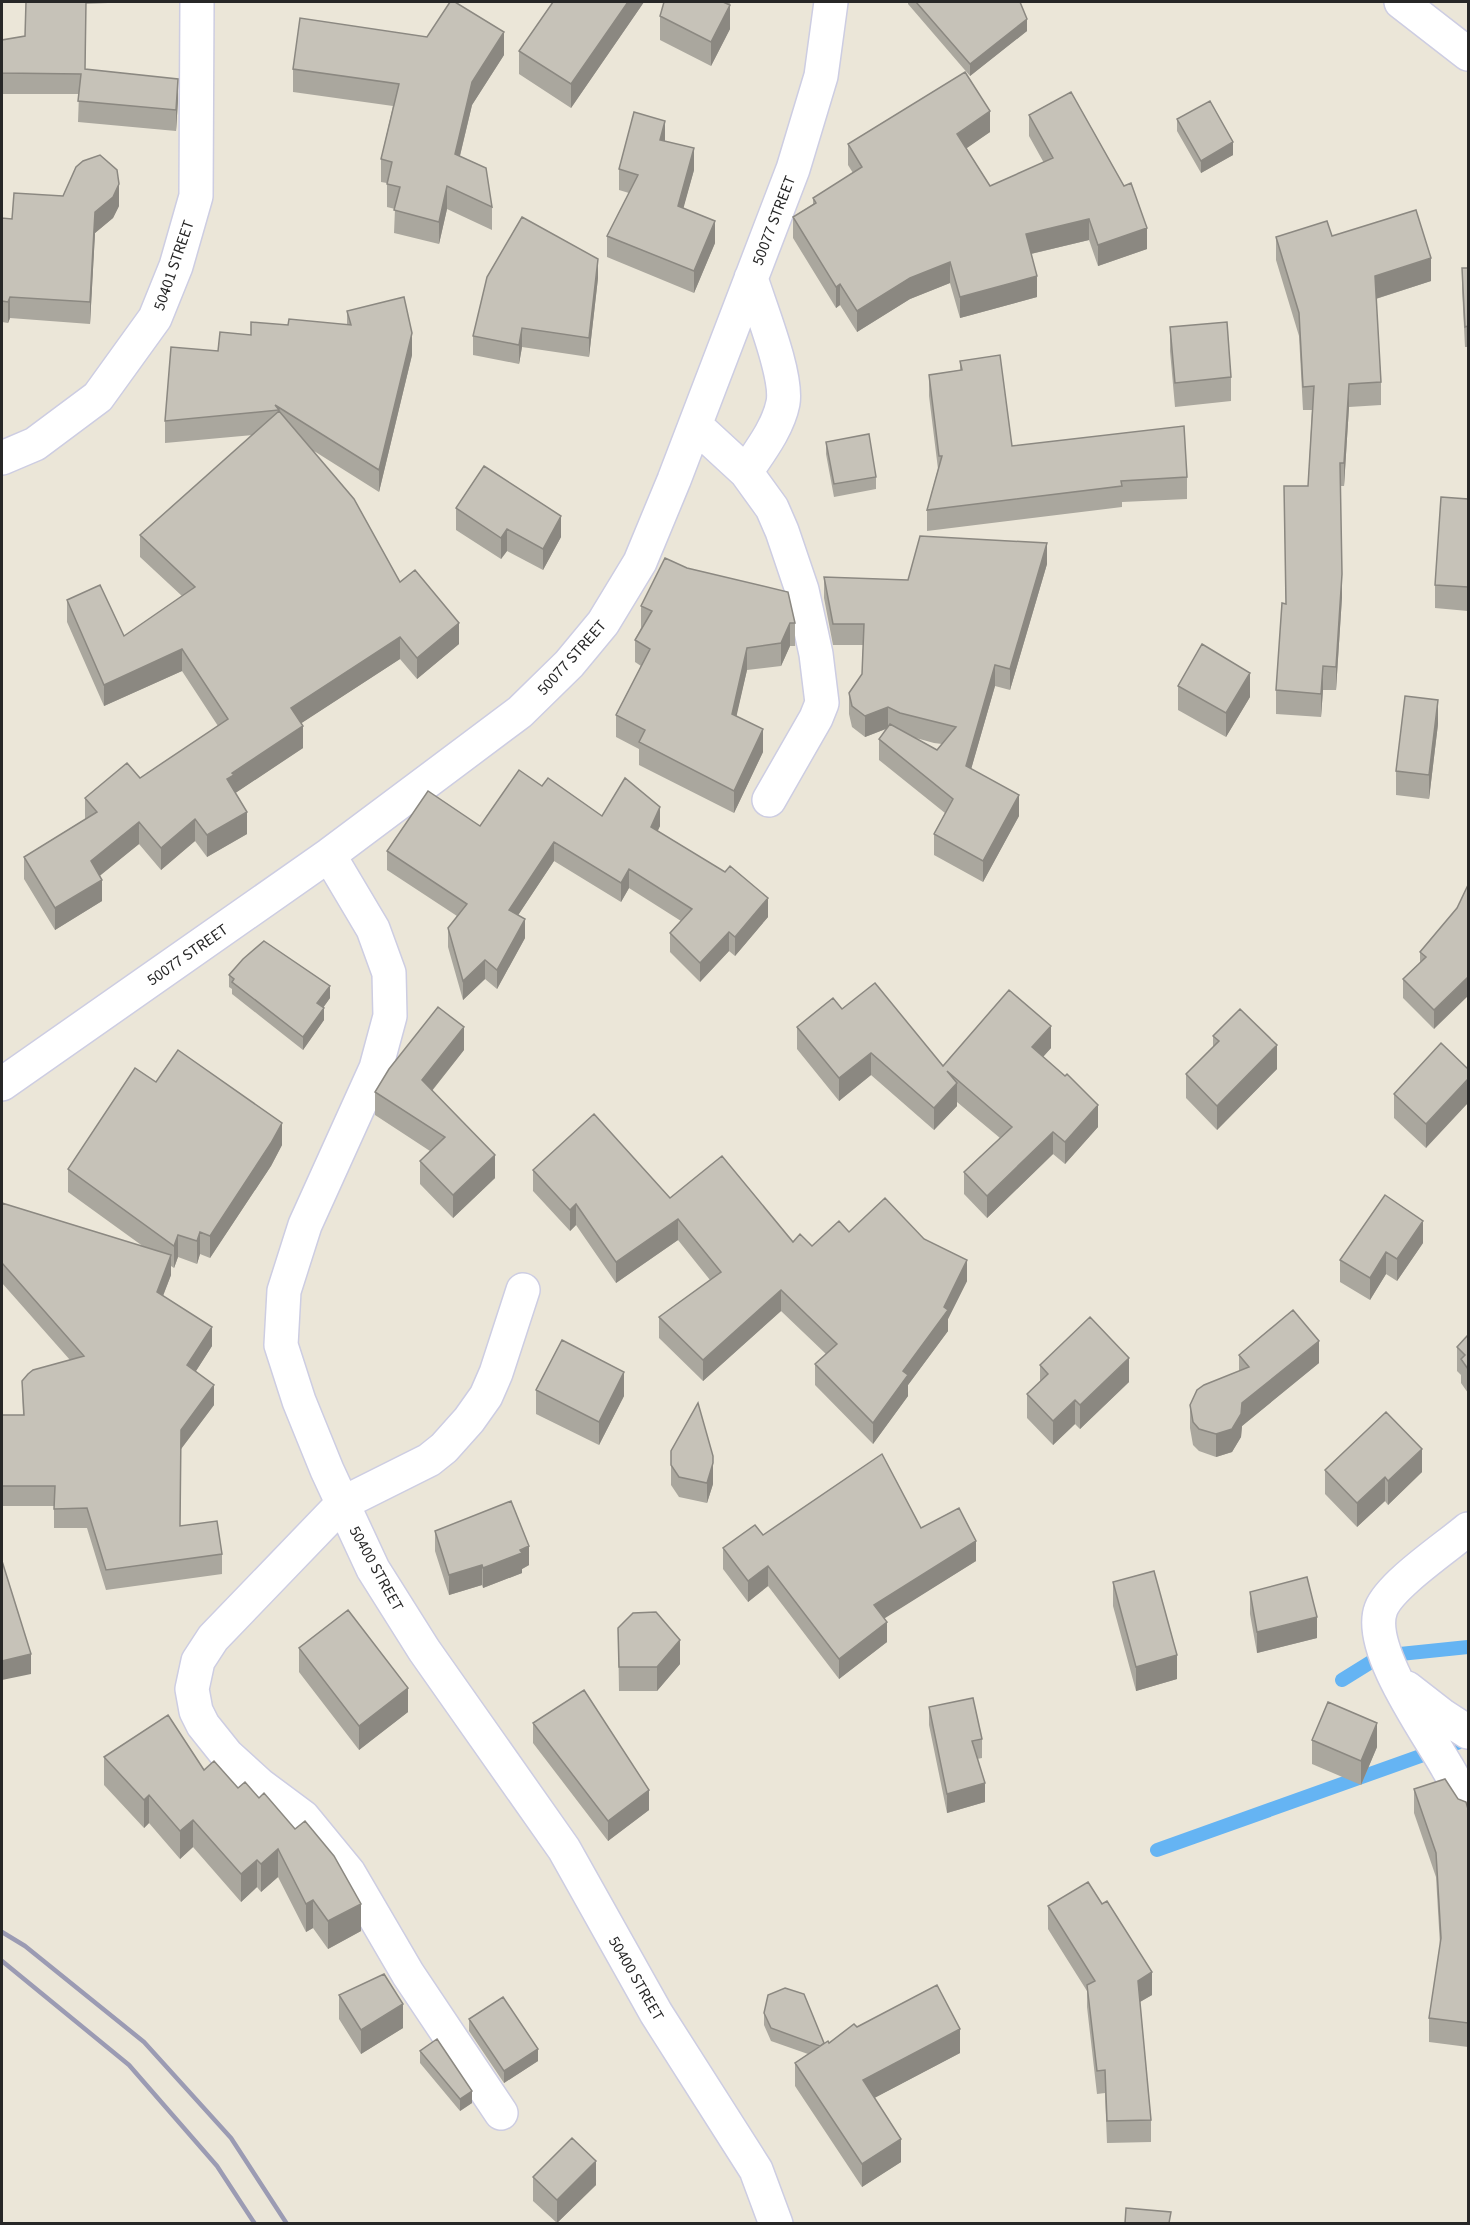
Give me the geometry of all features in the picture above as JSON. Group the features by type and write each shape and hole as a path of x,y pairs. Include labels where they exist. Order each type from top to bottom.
{"street":[{"name":"50401 STREET","path":"2,458 35,444 98,397 155,318 177,266 196,196 197,2"},
{"name":"50077 STREET","path":"2,1084 329,855 520,712 569,664 603,623 640,562 793,169 821,76 831,2"},
{"path":"1401,2 1468,54"},
{"path":"746,472 769,437 783,402 779,364 751,278"},
{"path":"695,425 746,472 766,499 782,531 802,590 816,654 822,703 816,718 769,800"},
{"name":"50400 STREET","path":"329,855 373,929 389,973 390,1016 376,1068 305,1225 284,1290 281,1345 299,1401 374,1569 424,1650 564,1849 656,2013 756,2170 776,2223"},
{"path":"501,2113 408,1974 348,1873 303,1817 260,1785 213,1740 196,1711 192,1689 198,1661 213,1638 343,1503 429,1460 444,1448 469,1420 486,1396 496,1373 523,1290"},
{"path":"1468,1529 1415,1571 1390,1595 1378,1620 1395,1679 1468,1808"},
{"path":"1395,1679 1468,1732"}],"building":[{"path":"26,2 86,2 85,69 178,79 176,110 78,101 81,74 2,73 2,40 25,36"},
{"path":"450,2 455,2 504,32 472,82 455,154 486,168 492,207 447,186 439,222 394,210 400,187 387,184 392,162 381,159 399,84 293,69 300,18 427,37"},
{"path":"553,2 628,2 571,84 519,51"},
{"path":"664,2 723,2 730,5 711,42 660,16"},
{"path":"916,2 1020,2 1027,19 970,64"},
{"path":"965,72 990,111 957,134 990,186 1053,158 1029,115 1071,92 1124,186 1131,183 1147,228 1098,245 1089,219 1026,234 1037,276 960,297 950,262 910,278 857,311 840,284 836,287 793,217 816,203 813,198 862,167 848,144"},
{"path":"1210,101 1233,142 1201,161 1177,119"},
{"path":"634,112 665,121 660,140 694,148 678,206 715,221 694,271 607,236 638,175 619,169"},
{"path":"100,155 117,170 119,184 113,197 95,212 90,302 10,297 8,302 2,301 2,218 12,219 14,193 63,196 76,167 83,161"},
{"path":"1416,210 1431,258 1375,276 1381,382 1349,384 1344,463 1340,463 1342,574 1336,667 1323,666 1321,694 1276,690 1282,603 1286,604 1284,486 1308,486 1314,386 1303,387 1299,313 1276,237 1327,221 1332,236"},
{"path":"522,217 598,259 589,338 522,328 519,345 473,336 487,277"},
{"path":"1462,268 1468,268 1468,326 1465,327"},
{"path":"404,297 412,333 379,470 275,405 279,410 165,421 171,347 218,351 220,332 251,335 251,322 288,325 289,319 351,325 347,311"},
{"path":"1227,322 1231,377 1175,383 1170,327"},
{"path":"1000,355 1012,446 1184,426 1187,477 1121,481 1122,486 927,510 942,456 939,456 929,375 962,370 960,361"},
{"path":"279,411 354,499 400,582 415,570 459,623 417,658 400,637 291,708 303,726 232,773 234,775 227,779 247,812 207,835 195,819 161,848 139,822 91,861 102,880 55,908 24,857 97,812 85,798 127,763 140,778 228,719 182,649 104,685 67,600 100,585 124,636 195,587 140,535"},
{"path":"869,434 876,477 834,484 826,442"},
{"path":"484,466 561,516 543,549 507,529 501,538 456,508"},
{"path":"1441,497 1468,499 1468,587 1435,585"},
{"path":"920,536 1047,543 1010,669 995,665 966,766 1019,795 983,861 934,834 953,799 879,739 890,724 937,750 956,727 900,713 888,707 865,716 852,706 849,693 862,674 864,624 833,624 824,577 908,580"},
{"path":"665,558 687,568 788,592 795,623 790,623 781,643 747,648 732,714 763,729 734,791 639,742 645,730 616,715 650,649 635,640 652,611 641,606"},
{"path":"1202,644 1250,673 1226,713 1178,686"},
{"path":"1405,696 1438,700 1429,775 1396,771"},
{"path":"519,770 542,786 548,778 602,816 625,778 660,807 651,827 725,872 730,866 768,898 735,937 729,932 700,963 670,933 692,909 629,869 621,883 554,842 509,910 525,919 497,970 485,960 463,981 448,928 467,904 387,851 428,791 480,826"},
{"path":"1468,885 1468,977 1434,1010 1403,979 1426,957 1420,952 1457,908"},
{"path":"264,941 330,986 317,1003 324,1008 303,1037 232,982 234,979 229,975"},
{"path":"875,983 943,1066 1009,990 1051,1026 1032,1047 1065,1076 1067,1074 1098,1105 1065,1142 1053,1132 987,1196 964,1172 1012,1127 947,1071 957,1083 934,1108 871,1053 839,1078 797,1027 833,998 842,1009"},
{"path":"438,1007 464,1027 422,1080 495,1155 453,1195 420,1161 445,1137 375,1092 389,1069"},
{"path":"1240,1009 1277,1045 1217,1106 1186,1074 1219,1041 1213,1036"},
{"path":"1441,1043 1468,1069 1468,1079 1426,1124 1394,1094"},
{"path":"178,1050 282,1123 210,1236 200,1232 197,1241 178,1235 174,1246 68,1169 135,1068 156,1082"},
{"path":"594,1114 670,1198 722,1156 793,1242 800,1234 812,1246 839,1221 849,1232 885,1198 924,1239 967,1260 944,1307 948,1310 903,1371 908,1375 873,1423 815,1364 837,1344 781,1290 703,1360 659,1317 721,1272 678,1219 616,1262 576,1204 570,1210 533,1170"},
{"path":"1385,1195 1423,1221 1397,1259 1386,1252 1370,1278 1340,1260"},
{"path":"2,1203 171,1255 157,1292 212,1327 187,1365 214,1385 181,1430 180,1526 217,1521 222,1554 106,1570 87,1508 54,1509 55,1486 2,1486 2,1415 24,1415 22,1381 33,1370 84,1356 2,1263"},
{"path":"1293,1310 1319,1341 1242,1403 1241,1414 1232,1429 1216,1434 1199,1429 1193,1422 1190,1405 1197,1390 1249,1367 1239,1355"},
{"path":"1090,1317 1129,1358 1080,1405 1075,1400 1053,1421 1027,1394 1048,1374 1040,1365"},
{"path":"1468,1335 1468,1369 1461,1359 1465,1355 1457,1347"},
{"path":"562,1340 624,1372 599,1422 536,1390"},
{"path":"698,1403 713,1456 707,1483 679,1477 671,1465 671,1451"},
{"path":"1386,1412 1422,1449 1388,1481 1385,1477 1357,1503 1325,1470"},
{"path":"882,1454 921,1528 959,1508 976,1541 874,1605 887,1622 839,1659 768,1566 748,1581 723,1548 755,1525 763,1535"},
{"path":"511,1501 529,1546 520,1550 522,1553 483,1568 482,1565 449,1575 435,1531"},
{"path":"2,1561 31,1654 2,1661"},
{"path":"1154,1571 1177,1655 1136,1667 1113,1582"},
{"path":"1307,1577 1317,1617 1257,1632 1250,1592"},
{"path":"348,1610 408,1688 359,1726 299,1648"},
{"path":"656,1612 680,1640 657,1667 619,1667 618,1628 633,1613"},
{"path":"584,1690 649,1790 608,1821 533,1723"},
{"path":"973,1698 982,1739 972,1741 985,1783 947,1794 929,1707"},
{"path":"1328,1702 1377,1723 1361,1761 1312,1740"},
{"path":"168,1715 204,1770 214,1761 238,1788 245,1782 259,1798 264,1793 295,1829 305,1821 334,1856 361,1904 328,1921 313,1900 306,1904 278,1849 261,1864 257,1860 241,1874 193,1820 180,1831 149,1795 144,1800 104,1757"},
{"path":"1445,1779 1458,1799 1466,1802 1468,1809 1468,2023 1429,2018 1441,1938 1436,1853 1414,1789"},
{"path":"1088,1882 1102,1904 1107,1901 1152,1972 1138,1981 1151,2120 1107,2121 1105,2070 1097,2071 1087,1985 1095,1981 1048,1906"},
{"path":"384,1974 403,2004 361,2030 339,1995"},
{"path":"937,1985 960,2029 863,2080 901,2139 862,2164 795,2063 828,2041 829,2043 854,2024 857,2027"},
{"path":"785,1988 804,1994 824,2043 820,2046 771,2028 764,2013 768,1995"},
{"path":"503,1997 538,2049 504,2071 469,2019"},
{"path":"437,2039 472,2091 460,2099 420,2051"},
{"path":"572,2138 596,2161 557,2200 533,2177"},
{"path":"1126,2208 1171,2212 1169,2223 1125,2223"}],"waterway":[{"path":"1342,1680 1371,1662 1400,1654 1468,1647"},
{"path":"1157,1850 1468,1739"}],"railway":[{"path":"2,1932 25,1946 144,2042 231,2138 287,2224"},
{"path":"2,1961 129,2065 217,2166 255,2224"}]}
